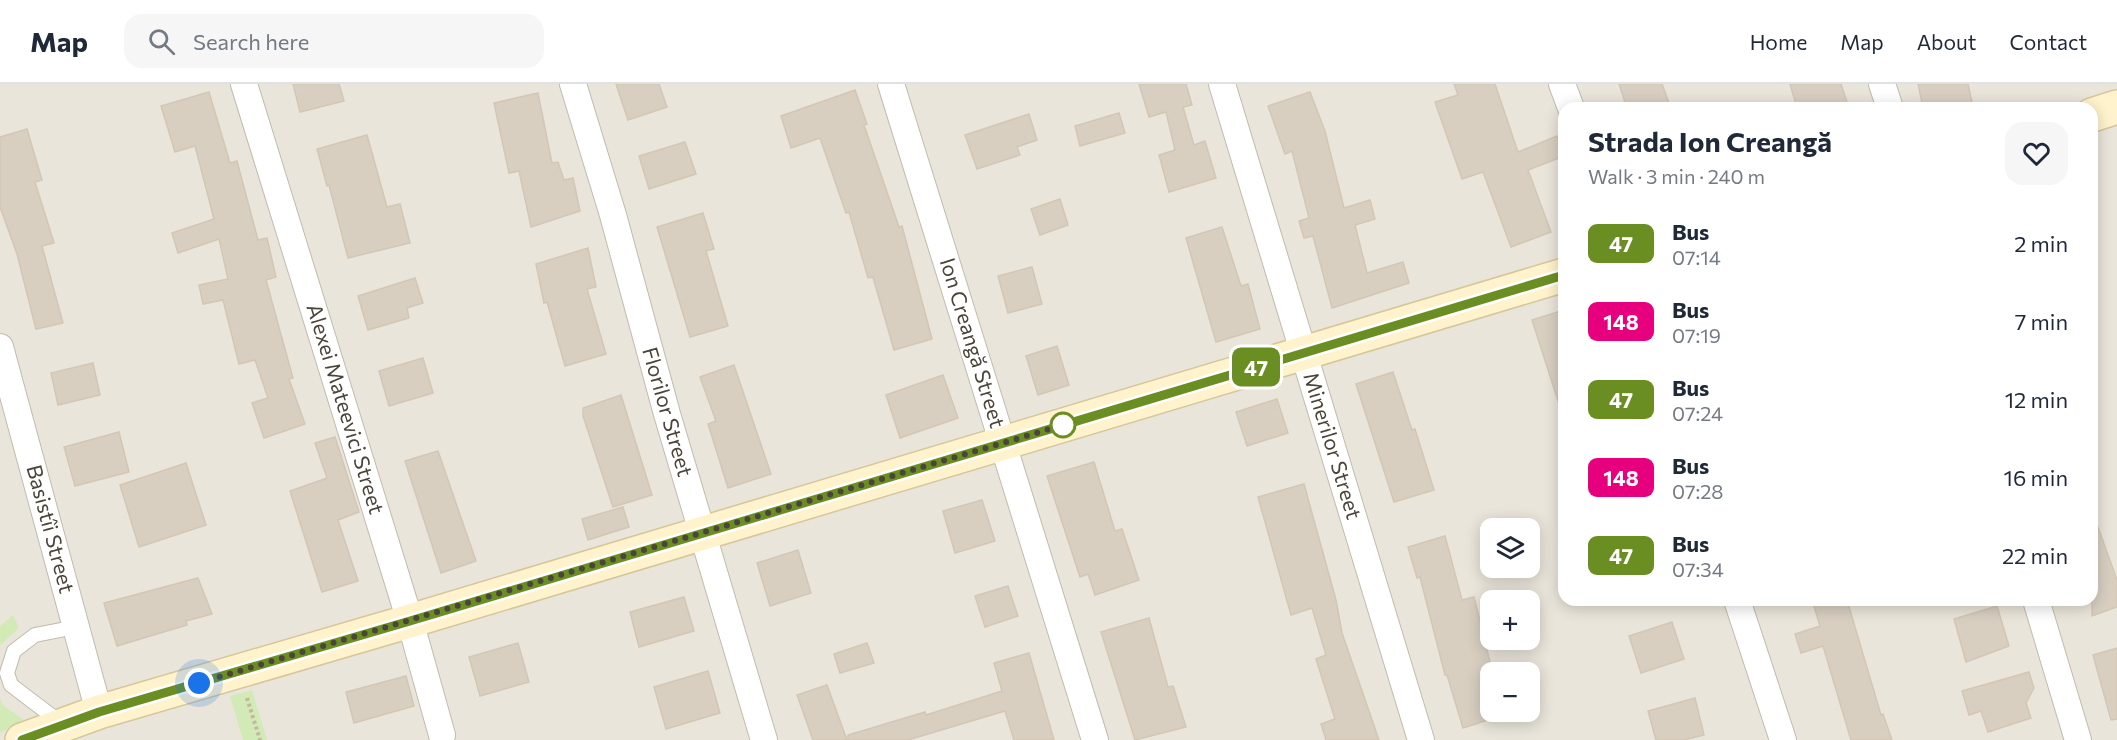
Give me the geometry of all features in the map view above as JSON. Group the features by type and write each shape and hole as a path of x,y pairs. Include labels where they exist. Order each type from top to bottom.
{"street":[{"name":"Alexei Mateevici Street","path":"244,84 410,621 442,735"},
{"name":"Florilor Street","path":"573,84 613,214 667,414 764,740"},
{"name":"Ion Creangă Street","path":"891,84 1095,740"},
{"name":"Minerilor Street","path":"1221,84 1421,740"},
{"path":"1562,84 1568,102"},
{"path":"1882,84 1888,102"},
{"path":"2098,113 2117,107"},
{"path":"22,740 62,723 703,534 1558,277"},
{"name":"Basistîi Street","path":"0,347 99,712"},
{"path":"1739,606 1783,740"},
{"path":"2038,606 2078,740"}],"lane":[{"path":"62,723 11,685 7,673 14,651 35,636 76,627"}],"path":[{"path":"239,671 260,740"}],"shaded area":[{"path":"0,84 2117,84 2117,740 0,740"}],"green space":[{"path":"13,615 19,628 0,645 0,626"},
{"path":"252,690 267,740 243,740 230,696"},
{"path":"0,699 4,706 24,720 0,733"}],"building":[{"path":"293,84 339,84 344,101 300,112"},
{"path":"616,84 659,84 667,107 628,120"},
{"path":"1139,84 1186,84 1192,105 1183,107 1194,145 1205,141 1216,178 1169,192 1159,155 1175,150 1166,112 1149,117"},
{"path":"1454,84 1495,84 1518,152 1557,136 1558,158 1528,170 1551,232 1511,247 1483,172 1462,179 1435,102 1458,95"},
{"path":"1619,84 1662,84 1669,102 1625,102"},
{"path":"1790,84 1841,84 1847,102 1795,102"},
{"path":"1918,84 1968,84 1972,102 1922,102"},
{"path":"855,90 867,124 864,125 899,227 902,226 932,339 894,350 873,277 868,278 849,212 846,213 820,138 791,148 781,116"},
{"path":"209,92 230,163 237,161 258,240 267,238 276,277 266,280 293,378 289,379 305,424 264,438 252,403 268,398 255,360 239,364 223,300 203,304 199,285 228,279 219,239 178,253 172,233 214,219 195,146 175,152 161,106"},
{"path":"1310,92 1325,131 1344,208 1370,200 1375,219 1355,225 1367,273 1403,262 1409,283 1332,308 1313,236 1304,238 1299,221 1309,218 1292,151 1285,154 1268,106"},
{"path":"538,93 552,163 558,162 564,180 573,178 580,211 531,227 519,171 509,173 494,103"},
{"path":"1119,113 1125,133 1080,146 1075,126"},
{"path":"1029,114 1037,140 1017,147 1020,155 977,169 965,135"},
{"path":"27,129 42,180 35,182 54,243 42,246 63,323 36,329 17,254 0,207 0,137"},
{"path":"367,135 387,207 400,204 410,243 348,258 317,149"},
{"path":"685,142 696,174 649,189 639,156"},
{"path":"1060,199 1068,225 1040,235 1031,209"},
{"path":"703,213 714,249 706,251 728,326 690,337 657,227"},
{"path":"1222,227 1241,286 1248,284 1260,329 1216,342 1186,238"},
{"path":"588,248 596,287 587,289 606,354 565,366 547,302 544,303 536,264"},
{"path":"1032,267 1042,304 1008,313 998,276"},
{"path":"415,278 423,303 407,308 409,318 368,330 358,296"},
{"path":"1558,312 1558,401 1532,320"},
{"path":"1057,346 1069,385 1038,395 1026,356"},
{"path":"423,358 433,393 389,406 379,371"},
{"path":"93,363 100,395 58,405 51,373"},
{"path":"734,365 771,474 728,488 708,424 716,421 700,377"},
{"path":"1393,372 1412,430 1415,429 1434,490 1394,502 1356,384"},
{"path":"943,375 958,418 900,438 886,395"},
{"path":"621,395 652,495 613,507 583,416 583,408"},
{"path":"1277,399 1288,433 1247,446 1236,412"},
{"path":"119,432 129,472 75,486 64,447"},
{"path":"335,437 359,512 338,520 358,581 322,592 290,491 327,478 315,443"},
{"path":"438,451 476,561 441,573 405,461"},
{"path":"1094,462 1115,531 1122,529 1139,580 1095,595 1088,574 1080,577 1047,476"},
{"path":"186,463 206,525 139,547 120,485"},
{"path":"1304,484 1336,600 1342,633 1379,740 1326,740 1321,724 1335,719 1316,659 1326,655 1312,608 1291,615 1258,497"},
{"path":"982,500 995,541 955,553 943,511"},
{"path":"623,507 629,527 588,540 582,519"},
{"path":"2098,527 2117,580 2117,607 2092,616 2092,606 2098,606"},
{"path":"1445,536 1462,600 1474,597 1480,621 1480,650 1487,650 1490,662 1480,662 1482,722 1463,728 1447,675 1445,675 1420,577 1417,578 1408,547"},
{"path":"798,550 811,593 770,606 757,563"},
{"path":"198,578 212,614 186,621 187,625 117,646 104,603"},
{"path":"1008,586 1018,616 985,627 975,596"},
{"path":"684,597 694,631 639,647 630,612"},
{"path":"1814,606 1849,606 1881,715 1883,714 1892,740 1851,740 1823,646 1801,653 1795,634 1820,626"},
{"path":"1997,606 2009,646 1966,662 1954,619"},
{"path":"1149,618 1168,687 1173,686 1186,727 1135,740 1101,632"},
{"path":"1672,622 1684,659 1641,673 1629,636"},
{"path":"518,643 529,682 480,696 469,657"},
{"path":"867,643 874,663 840,673 834,654"},
{"path":"2117,648 2117,719 2111,720 2093,655"},
{"path":"1029,653 1054,740 1014,740 1005,711 908,740 848,740 848,735 925,712 926,715 1002,691 994,663"},
{"path":"708,671 720,713 666,729 654,687"},
{"path":"2029,672 2034,688 2026,703 2031,718 1988,732 1981,711 1969,715 1962,691"},
{"path":"406,676 414,706 354,723 346,692"},
{"path":"827,685 847,740 813,740 797,695"},
{"path":"1695,698 1704,735 1684,740 1656,740 1648,711"}],"bus line":[{"name":"47","path":"22,740 62,723 1004,444 1558,277"}],"route":[{"path":"199,683 1063,425"}]}
